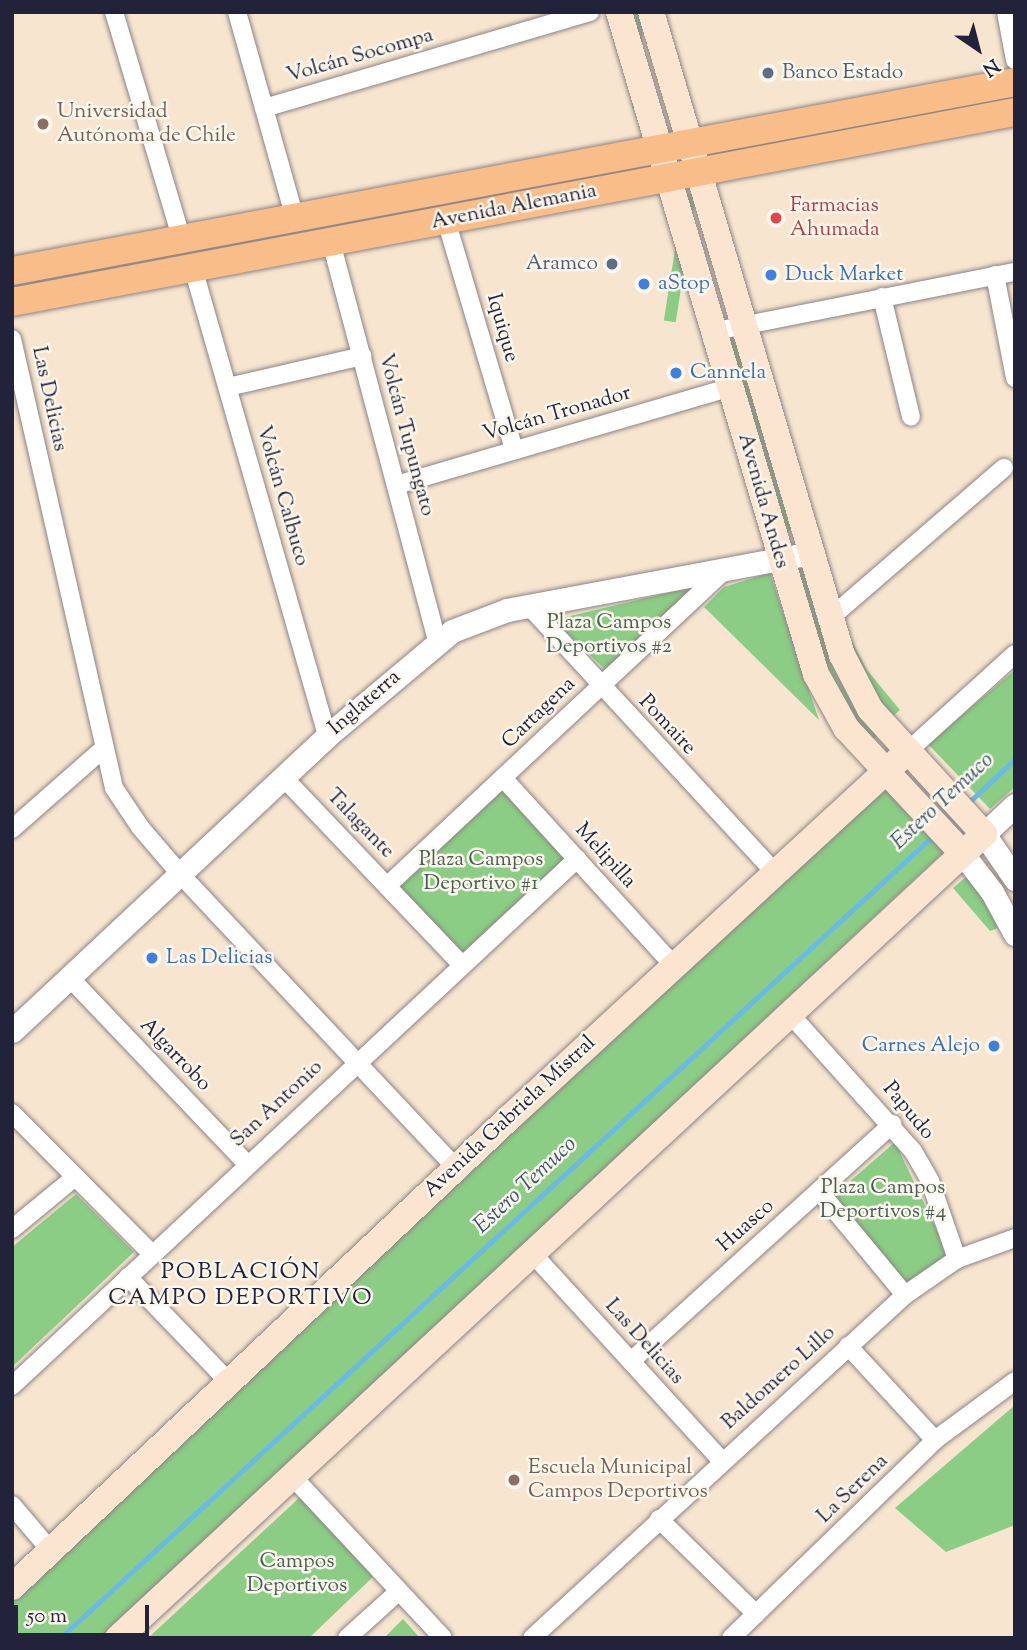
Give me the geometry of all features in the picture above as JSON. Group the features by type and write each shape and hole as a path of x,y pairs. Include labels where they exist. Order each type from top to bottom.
{"main road":[{"name":"Avenida Andes","path":"619,12 716,331 780,559 824,693 846,728 957,848"},
{"name":"Avenida Andes","path":"651,12 746,324 830,618 860,692 908,751 978,828"},
{"name":"Avenida Alemania","path":"12,271 1015,82"},
{"name":"Avenida Alemania","path":"12,302 1015,112"},
{"path":"284,250 295,219"},
{"name":"Avenida Gabriela Mistral","path":"12,1587 673,965 908,751"},
{"path":"118,1638 790,1014 978,828"}],"street":[{"path":"114,12 182,240"},
{"path":"237,12 295,219"},
{"name":"Volcán Socompa","path":"264,108 590,12"},
{"path":"1006,12 1015,60"},
{"name":"Iquique","path":"446,220 514,450"},
{"name":"Volcán Tupungato","path":"331,242 437,640"},
{"name":"Volcán Calbuco","path":"193,268 327,736"},
{"path":"716,331 1015,272"},
{"path":"995,275 1015,377"},
{"path":"882,297 911,417"},
{"name":"Las Delicias","path":"12,340 102,750 125,808 181,876 354,1063 456,1168"},
{"path":"228,387 362,356"},
{"name":"Volcán Tronador","path":"396,485 731,387"},
{"path":"830,618 1004,468"},
{"name":"Inglaterra","path":"12,1031 181,876 327,736 437,640 485,616 811,553"},
{"name":"Cartagena","path":"387,886 722,572"},
{"name":"Pomaire","path":"529,606 775,873"},
{"name":"Avenida Gabriela Mistral","path":"908,751 1015,654"},
{"path":"12,829 102,750"},
{"name":"Talagante","path":"283,777 461,964"},
{"name":"Melipilla","path":"503,778 673,965"},
{"path":"978,828 1015,805"},
{"name":"Avenida Andes","path":"978,828 1015,878"},
{"name":"Avenida Andes","path":"957,848 992,892 1015,934"},
{"name":"San Antonio","path":"12,1387 354,1063 577,859"},
{"name":"Algarrobo","path":"69,977 247,1164"},
{"name":"Papudo","path":"790,1014 892,1124 926,1173 957,1259"},
{"path":"12,1112 152,1254"},
{"name":"Huasco","path":"631,1361 892,1124"},
{"path":"12,1229 75,1177"},
{"path":"819,1191 905,1295"},
{"name":"Baldomero Lillo","path":"532,1638 905,1295 957,1259 1015,1238"},
{"name":"Las Delicias","path":"533,1253 722,1461"},
{"path":"128,1278 230,1382"},
{"path":"849,1346 935,1440"},
{"name":"La Serena","path":"731,1638 935,1440 1015,1381"},
{"path":"292,1476 443,1638"},
{"path":"12,1505 51,1551"},
{"path":"659,1519 757,1614"},
{"path":"347,1638 399,1591"}],"green space":[{"path":"632,12 642,12 642,109 632,109"},
{"path":"684,193 696,195 676,322 664,320"},
{"path":"740,330 793,530 784,532 728,342 729,333"},
{"path":"807,567 880,733 870,743 835,695 795,571"},
{"path":"770,573 819,720 704,607 724,587"},
{"name":"Plaza Campos Deportivos #2","path":"706,584 609,673 553,620"},
{"path":"849,635 867,670 900,710 893,716 879,700 853,654"},
{"path":"1015,670 1015,787 990,809 928,744"},
{"name":"Plaza Campos Deportivo #1","path":"503,778 577,860 459,965 386,884"},
{"path":"884,786 945,851 102,1638 12,1638 12,1599"},
{"path":"967,876 987,904 998,928 990,931 953,888"},
{"name":"Plaza Campos Deportivos #4","path":"895,1142 949,1256 908,1289 833,1196"},
{"path":"76,1194 134,1252 12,1367 12,1247"},
{"path":"1015,1405 1015,1525 946,1552 895,1508"},
{"name":"Campos Deportivos","path":"300,1497 375,1575 309,1638 148,1638"},
{"path":"403,1619 420,1638 384,1638"}],"waterway":[{"name":"Estero Temuco","path":"967,804 1015,759"},
{"name":"Estero Temuco","path":"60,1638 934,835"}],"place":[{"name":"Banco Estado","path":"768,73"},
{"name":"Universidad Autónoma de Chile","path":"43,124"},
{"name":"Farmacias Ahumada","path":"776,218"},
{"name":"Aramco","path":"612,264"},
{"name":"Duck Market","path":"771,275"},
{"name":"aStop","path":"644,284"},
{"name":"Cannela","path":"676,373"},
{"name":"Las Delicias","path":"152,958"},
{"name":"Carnes Alejo","path":"994,1046"},
{"name":"Escuela Municipal Campos Deportivos","path":"514,1480"}],"district":[{"name":"POBLACIÓN CAMPO DEPORTIVO","path":"241,1286"}]}
